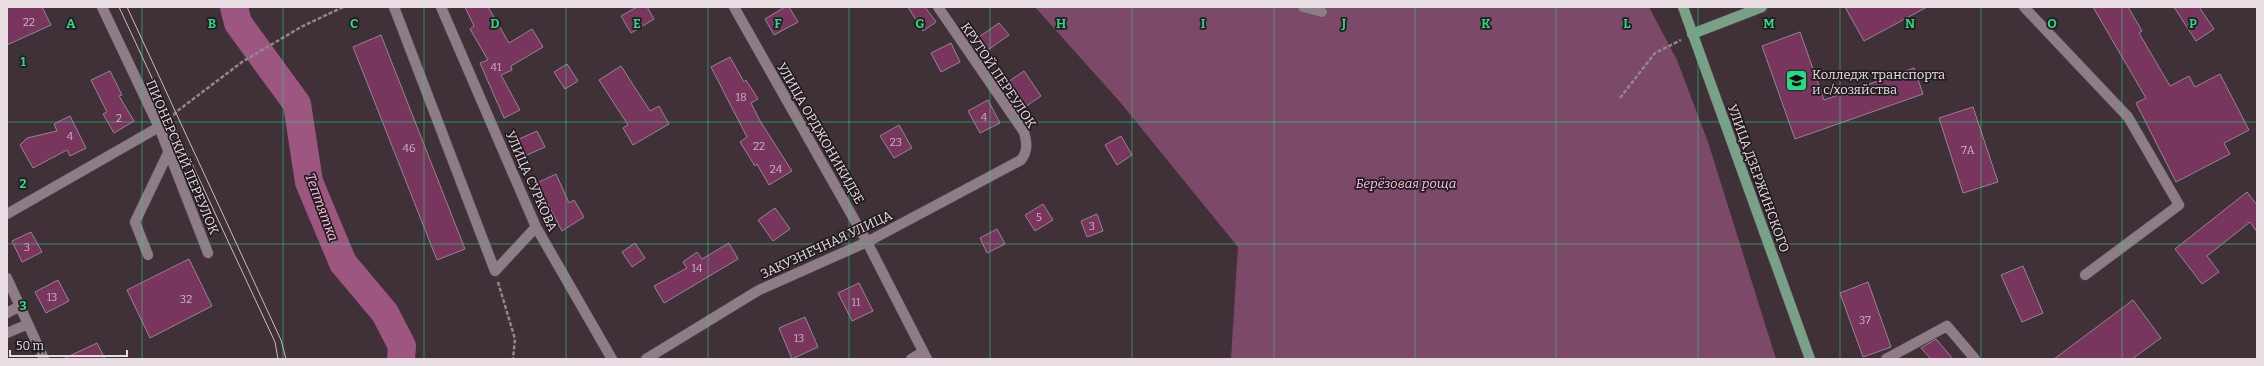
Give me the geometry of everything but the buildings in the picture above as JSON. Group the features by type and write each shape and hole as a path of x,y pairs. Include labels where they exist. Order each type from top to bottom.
{"main road":[{"name":"УЛИЦА ДЗЕРЖИНСКОГО","path":"1683,7 1728,128 1810,359"},
{"path":"1692,34 1762,7"}],"street":[{"name":"ПИОНЕРСКИЙ ПЕРЕУЛОК","path":"102,7 159,127 208,253"},
{"path":"394,7 494,271 536,227"},
{"name":"УЛИЦА СУРКОВА","path":"441,7 536,227 612,359"},
{"name":"УЛИЦА ОРДЖОНИКИДЗЕ","path":"734,7 867,242 925,356"},
{"name":"КРУТОЙ ПЕРЕУЛОК","path":"938,7 1024,132 1027,142 1026,154 1021,160"},
{"path":"1303,7 1322,12"},
{"path":"2024,7 2128,117 2179,205 2085,275"},
{"path":"7,214 159,127"},
{"path":"148,255 135,222 169,151"},
{"name":"ЗАКУЗНЕЧНАЯ УЛИЦА","path":"646,359 759,290 867,242 1021,160"},
{"path":"7,278 44,359"},
{"path":"7,313 20,306"},
{"path":"7,333 28,324"},
{"path":"1886,359 1947,326 1975,359"},
{"path":"911,359 925,356"}],"path":[{"path":"159,127 171,119 176,112 242,62 301,26 343,7"},
{"path":"1620,98 1656,53 1692,34"},
{"path":"494,271 515,339 513,359"}],"green space":[{"name":"Берёзовая роща","path":"1035,7 1649,7 1677,60 1708,142 1776,359 1231,359 1238,247 1120,102"}],"waterway":[{"name":"Тептятка","path":"234,7 238,23 297,104 309,182 343,263 385,313 402,346 401,359"}],"tram line":[{"path":"119,7 275,342 278,359"},
{"path":"127,7 281,340 286,359"}],"place":[{"name":"Колледж транспорта и с/хозяйства","path":"1796,81"}]}
